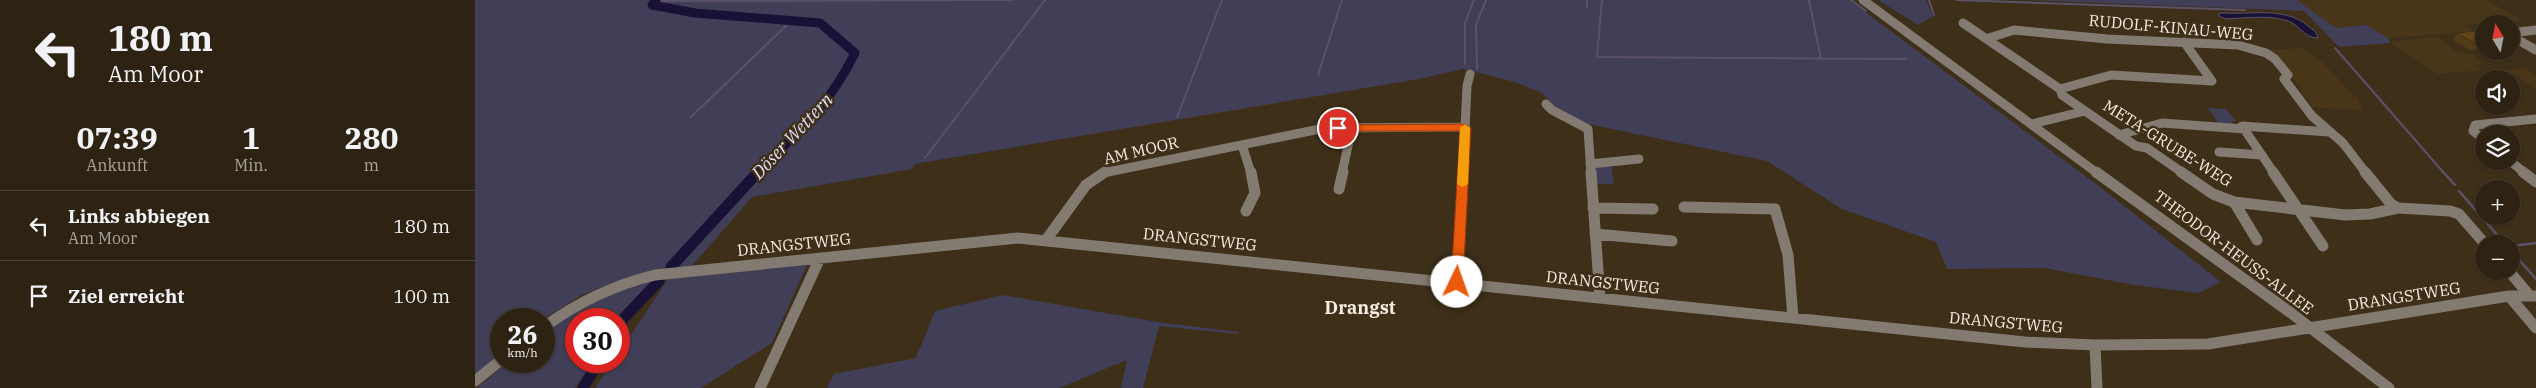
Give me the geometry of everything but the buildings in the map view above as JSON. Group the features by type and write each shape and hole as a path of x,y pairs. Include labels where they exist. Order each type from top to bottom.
{"street":[{"name":"THEODOR-HEUSS-ALLEE","path":"1863,0 2389,388"},
{"name":"META-GRUBE-WEG","path":"1963,23 2060,89 2062,95 2119,135 2136,146 2147,148 2213,194 2234,202 2345,215 2370,214 2398,208 2455,212 2477,235"},
{"path":"2520,28 2535,30"},
{"name":"RUDOLF-KINAU-WEG","path":"1991,42 1989,38 1996,34 2014,30 2107,39 2238,45 2266,53 2275,59 2288,75 2284,78 2313,116 2343,143 2391,204 2398,208"},
{"path":"2520,33 2535,30"},
{"path":"2520,40 2536,50"},
{"path":"2184,42 2219,90"},
{"path":"1457,282 1467,86 1470,74"},
{"path":"2060,89 2111,75 2212,81"},
{"path":"1546,104 1552,110 1588,129 1600,298"},
{"name":"META-GRUBE-WEG","path":"2034,125 2085,111"},
{"path":"2484,125 2536,119"},
{"path":"2119,135 2163,123 2245,129"},
{"path":"2323,246 2242,126 2329,132"},
{"name":"AM MOOR","path":"1046,240 1086,185 1106,172 1325,128 1465,128"},
{"path":"1339,189 1352,128"},
{"path":"1242,145 1253,178 1255,194 1246,212"},
{"path":"2219,152 2262,155"},
{"path":"1590,164 1639,159"},
{"path":"2520,169 2536,182"},
{"name":"META-GRUBE-WEG","path":"2234,202 2257,240"},
{"path":"1684,207 1775,209 1788,256 1793,318"},
{"path":"1593,208 1653,209"},
{"path":"1595,234 1672,241"},
{"name":"DRANGSTWEG","path":"555,318 574,305 618,284 665,273 991,240 1046,240 2025,342 2095,345 2208,344 2509,296 2532,295"},
{"path":"760,388 820,258"},
{"path":"2518,280 2532,295"},
{"path":"2509,296 2536,328"},
{"path":"2095,345 2097,388"},
{"path":"475,381 490,369"}],"shaded area":[{"path":"475,0 1849,0 2100,187 2221,282 2198,293 2134,285 2045,268 1947,269 1936,242 1842,209 1767,161 1588,124 1557,108 1542,93 1515,82 1463,69 1419,79 914,164 912,169 752,197 691,267 674,267 749,190 737,191 668,267 611,283 582,295 555,312 555,308 490,308 490,362 475,375"},
{"path":"1878,0 1926,0 1933,16 1918,25"},
{"path":"2023,0 2297,0 2336,28 2366,25 2388,38 2390,43 2339,47 2304,11"},
{"path":"2297,0 2486,0 2514,15 2475,15 2475,24 2465,25 2475,31 2388,38 2366,25 2336,28"},
{"path":"2267,13 2289,16 2308,26 2316,33 2318,38 2308,36 2294,24 2278,18 2226,19 2218,14"},
{"path":"2437,37 2457,52 2473,54 2475,60 2479,60 2483,64 2475,66 2483,70 2438,74 2389,42"},
{"path":"2302,48 2321,61 2357,98 2363,111 2312,107 2302,93 2302,89 2269,50"},
{"path":"2524,68 2536,75 2536,88 2520,78 2520,70 2506,70"},
{"path":"2208,108 2226,109 2236,121 2231,121 2234,125 2219,124"},
{"path":"1611,163 1614,184 1595,184 1594,169 1598,165"},
{"path":"807,265 772,343 701,388 595,388 605,373 630,373 630,336 668,279"},
{"path":"653,280 628,308 582,308 610,295"},
{"path":"1003,295 1157,322 1239,332 1237,334 1159,326 1143,388 1121,388 1127,360 1059,388 827,388 834,374 916,358 935,311"},
{"path":"565,318 565,373 586,373 575,388 477,388 495,373 555,373 556,324"}],"waterway":[{"name":"Döser Wettern","path":"656,0 652,5 695,13 820,23 855,53 845,72 823,103 799,131 756,173"},
{"path":"655,1 1013,0"},
{"path":"925,158 1045,0"},
{"path":"1177,117 1222,0"},
{"path":"1318,75 1342,0"},
{"path":"1465,64 1465,23 1474,0"},
{"path":"1477,69 1476,25 1486,0"},
{"path":"1587,0 1587,7"},
{"path":"1602,0 1597,57 1821,58"},
{"path":"1809,0 1821,58"},
{"path":"1851,0 1866,11"},
{"path":"1929,0 1934,15"},
{"path":"1956,0 2245,10"},
{"path":"690,118 791,21"},
{"path":"2335,48 2444,173"},
{"path":"1821,58 1906,59"},
{"name":"Döser Wettern","path":"671,267 758,172"},
{"path":"2443,172 2455,185"},
{"path":"2459,191 2497,235"},
{"path":"2520,245 2536,243"},
{"path":"2520,261 2536,279"},
{"name":"Döser Wettern","path":"630,312 659,281"},
{"name":"Döser Wettern","path":"583,388 592,373"}],"slow traffic":[{"path":"1462,184 1465,128"}],"district":[{"name":"Drangst","path":"1360,307"}],"route":[{"path":"1338,128 1465,128 1457,282"}]}
